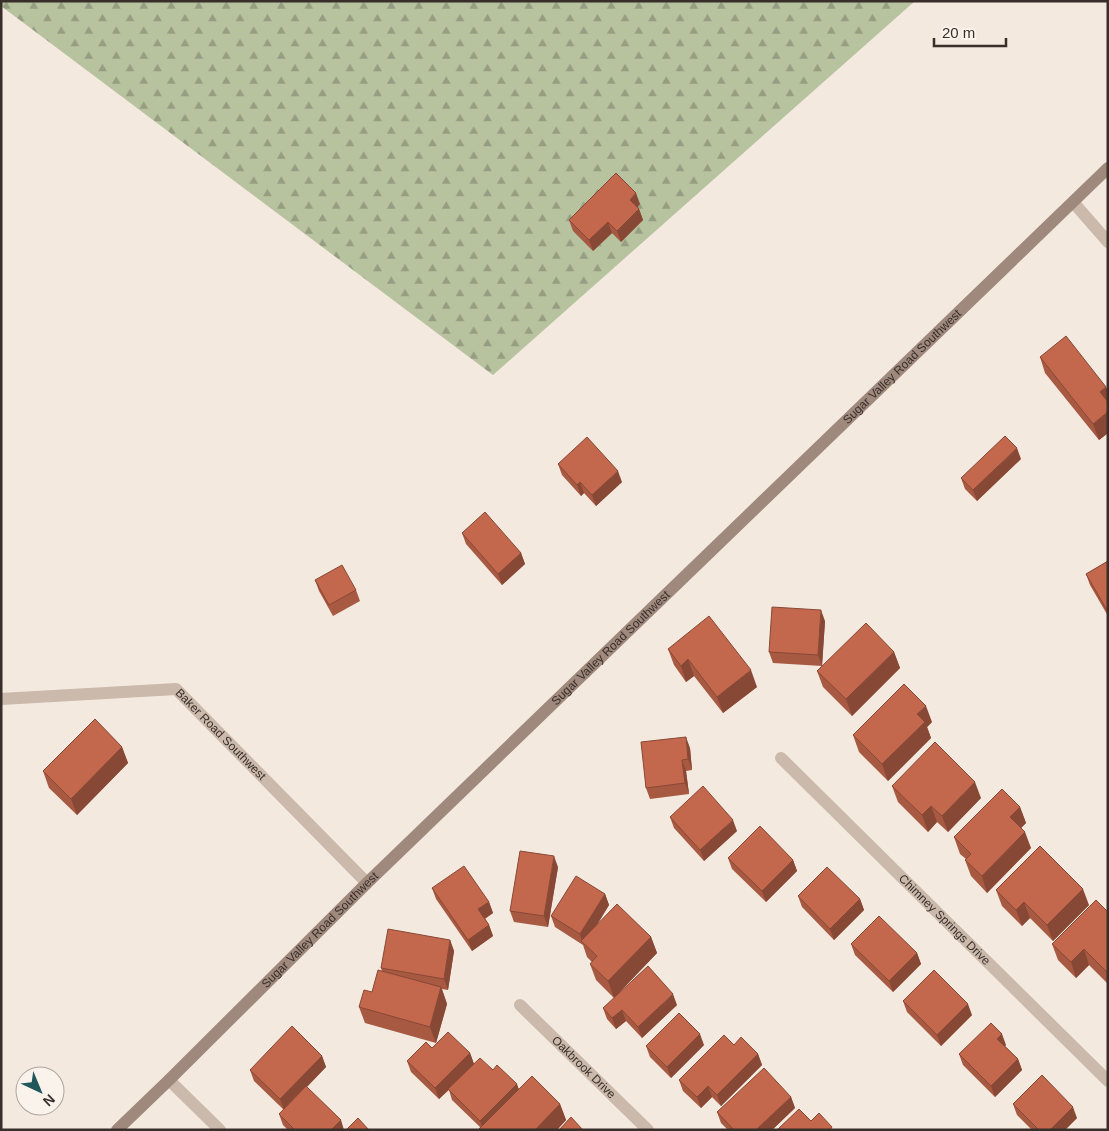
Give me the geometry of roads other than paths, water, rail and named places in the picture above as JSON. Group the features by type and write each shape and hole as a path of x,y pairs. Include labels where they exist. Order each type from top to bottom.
{"street":[{"name":"Sugar Valley Road Southwest","path":"117,1130 368,883 1108,168"},
{"path":"1073,202 1108,242"},
{"name":"Baker Road Southwest","path":"1,699 176,689 368,883"},
{"name":"Chimney Springs Drive","path":"781,758 1108,1081"},
{"name":"Oakbrook Drive","path":"520,1005 648,1130"},
{"path":"169,1080 220,1130"}]}
